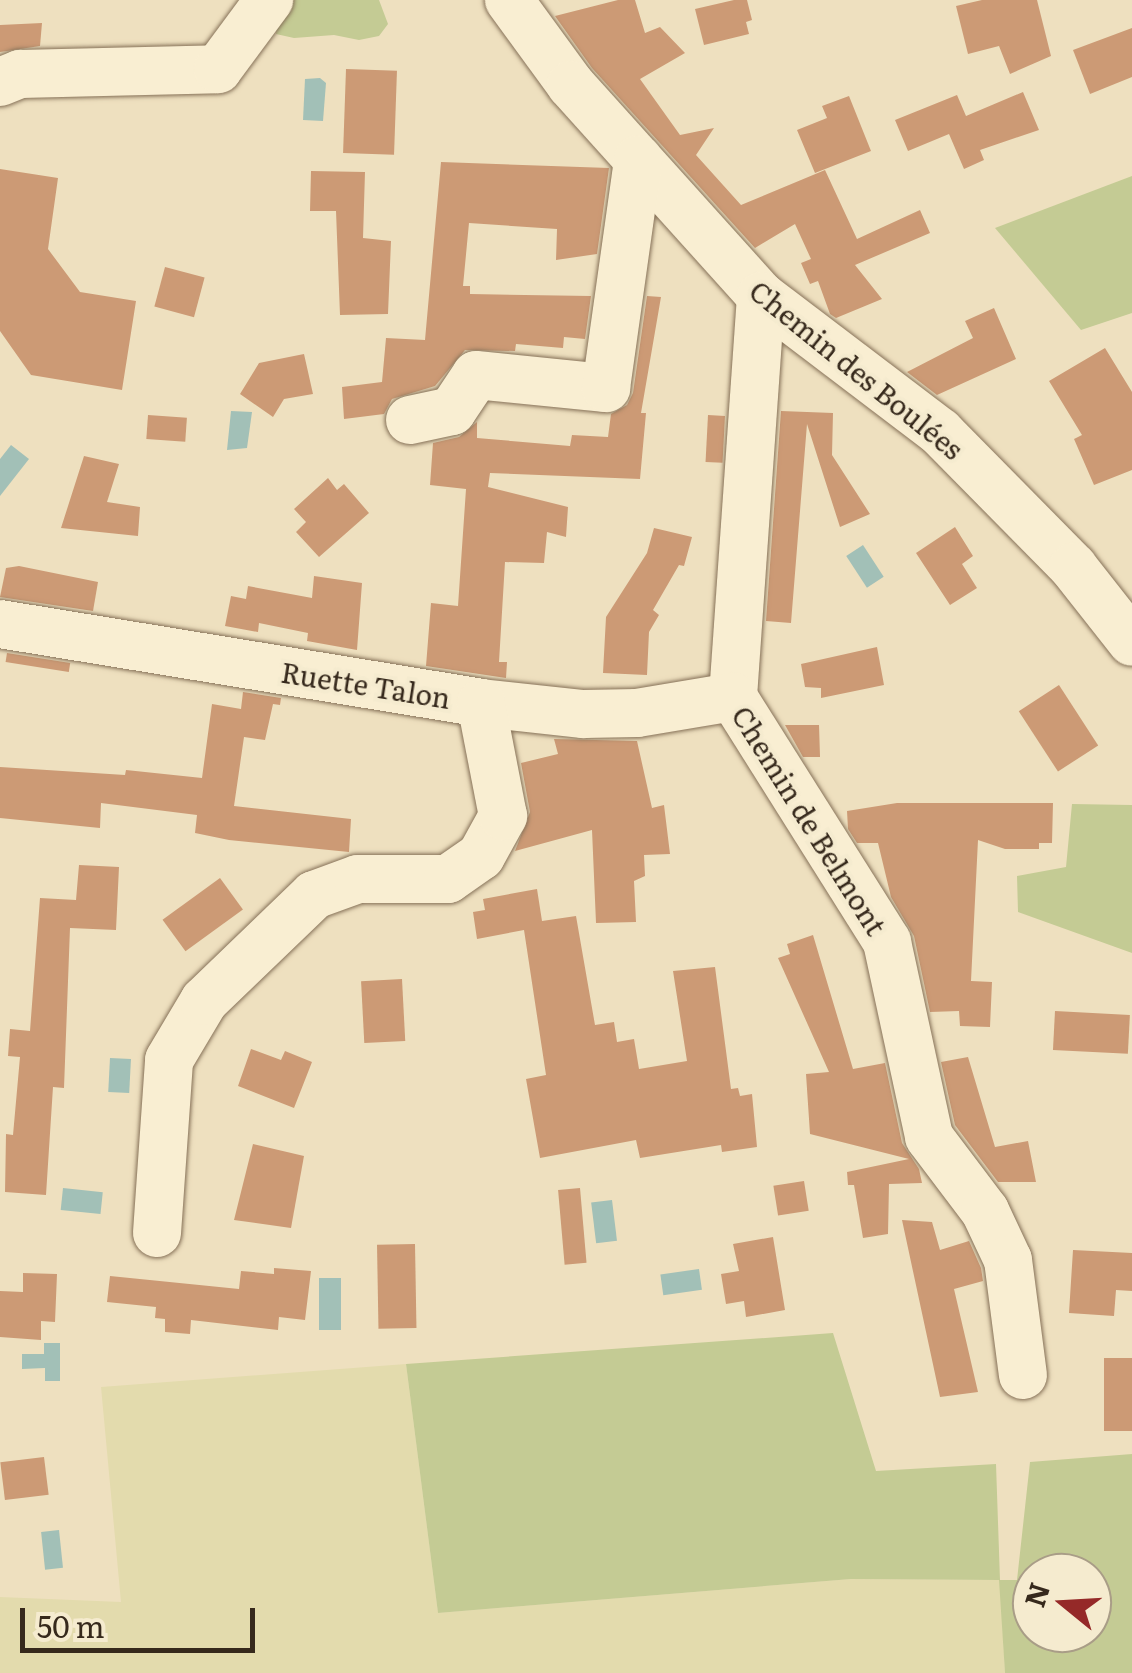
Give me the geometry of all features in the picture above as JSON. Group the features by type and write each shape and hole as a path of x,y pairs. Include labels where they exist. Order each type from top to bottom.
{"street":[{"path":"0,82 20,74 218,69 269,0"},
{"name":"Chemin des Boulées","path":"509,0 570,85 761,296 940,432 1073,567 1132,642"},
{"path":"410,420 452,412 476,375 606,388 638,159"},
{"name":"Chemin de Belmont","path":"761,296 734,697 887,942 928,1137 985,1211 1008,1260 1023,1375"},
{"name":"Ruette Talon","path":"0,624 481,703 583,714 637,713 734,697"},
{"path":"158,1233 169,1060 204,1001 314,895 358,879 448,879 481,856 503,816 481,703"}],"shaded area":[{"path":"406,1364 438,1613 851,1579 1000,1580 1005,1673 0,1673 0,1597 121,1602 101,1387"}],"green space":[{"path":"278,0 379,0 388,24 379,36 359,40 334,35 294,38 276,34"},
{"path":"1132,176 1132,313 1081,330 995,228"},
{"path":"1072,804 1132,805 1132,953 1018,912 1017,876 1066,867"},
{"path":"833,1333 876,1471 996,1464 1000,1580 1012,1580 1012,1653 1112,1653 1112,1553 1020,1553 1030,1462 1132,1454 1132,1673 1005,1673 999,1580 851,1579 438,1613 406,1364"}],"water":[{"path":"320,78 326,83 323,121 303,120 305,79"},
{"path":"231,411 252,412 247,448 227,450"},
{"path":"11,445 29,459 0,496 0,459"},
{"path":"863,545 884,577 867,588 846,556"},
{"path":"110,1058 131,1059 129,1093 108,1092"},
{"path":"63,1188 103,1192 100,1214 61,1210"},
{"path":"612,1200 617,1241 596,1243 591,1203"},
{"path":"699,1269 702,1290 663,1295 660,1274"},
{"path":"319,1278 341,1278 341,1330 319,1330"},
{"path":"44,1343 60,1343 60,1381 45,1381 45,1368 22,1369 22,1354 44,1354"},
{"path":"59,1530 63,1568 45,1570 41,1532"}],"building":[{"path":"618,0 635,0 645,33 660,27 685,53 640,79 680,135 714,128 696,155 741,205 825,170 857,239 920,210 930,233 855,265 882,299 836,318 830,314 818,281 810,284 801,263 811,259 795,224 755,248 592,68 555,16"},
{"path":"747,0 752,20 746,22 749,34 704,45 695,9"},
{"path":"982,0 1037,0 1051,56 1010,74 999,46 968,54 956,6"},
{"path":"42,23 40,46 0,52 0,25"},
{"path":"1132,28 1132,77 1090,94 1073,50"},
{"path":"346,69 397,71 394,155 343,153"},
{"path":"1023,92 1039,130 980,150 984,160 964,169 949,134 908,151 895,120 957,95 966,116"},
{"path":"849,96 871,151 815,173 797,130 827,118 822,106"},
{"path":"441,162 609,168 597,254 556,260 557,229 469,223 463,286 470,286 470,294 591,296 585,339 564,337 563,348 516,344 515,351 465,350 435,386 392,399 384,414 344,419 342,387 382,382 386,338 425,340"},
{"path":"0,169 58,178 48,249 80,292 136,301 122,390 31,375 0,331"},
{"path":"311,171 365,172 363,238 391,241 388,314 340,315 336,211 310,211"},
{"path":"165,267 205,278 194,317 154,307"},
{"path":"647,296 661,297 641,413 646,413 640,479 490,473 488,487 568,507 566,537 547,532 544,563 505,562 499,662 507,662 506,678 426,666 431,603 458,606 466,489 430,485 433,443 459,437 477,422 477,438 570,446 572,435 608,437 611,414 627,405 633,393"},
{"path":"994,308 1016,359 937,395 907,372 973,338 965,321"},
{"path":"1105,348 1132,392 1132,470 1094,485 1074,439 1082,435 1049,381"},
{"path":"304,354 313,394 284,399 273,417 240,394 259,363"},
{"path":"781,411 833,413 832,455 870,514 840,527 807,424 791,623 766,621"},
{"path":"148,415 187,418 185,442 146,439"},
{"path":"708,415 725,416 723,463 706,462"},
{"path":"84,456 119,464 107,502 140,507 138,536 61,528"},
{"path":"328,478 337,490 344,484 369,513 319,557 296,532 306,522 294,509"},
{"path":"955,527 973,556 962,564 977,588 950,605 916,553"},
{"path":"654,528 692,537 684,566 679,565 653,610 659,615 649,632 647,675 603,673 606,617 647,553"},
{"path":"19,566 98,582 93,611 0,597 6,568"},
{"path":"314,576 362,583 357,650 307,641 308,633 259,623 258,632 225,626 231,596 246,599 248,586 312,598"},
{"path":"877,647 884,685 821,698 821,688 805,687 801,664"},
{"path":"7,653 70,663 69,672 6,662"},
{"path":"1059,685 1098,745 1058,772 1019,711"},
{"path":"243,692 281,698 280,705 273,704 265,740 244,737 234,806 351,819 349,852 229,840 195,833 197,815 101,803 100,828 0,818 0,767 125,775 126,770 202,778 212,704 241,709"},
{"path":"785,725 819,725 820,757 803,757"},
{"path":"554,739 637,741 652,808 664,805 670,854 644,855 645,876 634,881 636,922 596,923 592,830 515,851 530,812 521,763 558,754"},
{"path":"897,803 1053,803 1052,843 1039,843 1039,849 1005,849 978,840 971,981 992,982 990,1027 960,1026 959,1011 930,1012 914,936 891,897 878,843 857,843 848,829 847,811"},
{"path":"79,865 119,867 116,930 70,928 64,1088 53,1087 46,1195 5,1192 6,1134 13,1135 20,1057 8,1056 10,1029 30,1031 40,898 76,900"},
{"path":"220,878 243,910 185,951 163,920"},
{"path":"537,889 542,921 576,916 595,1025 614,1022 617,1042 634,1039 639,1069 687,1061 673,971 715,967 731,1089 738,1088 740,1096 752,1094 757,1147 722,1152 721,1145 640,1158 636,1140 540,1158 526,1079 546,1075 524,930 477,939 473,912 485,910 483,899"},
{"path":"813,935 853,1069 885,1063 902,1143 919,1169 922,1183 889,1184 888,1234 863,1238 854,1185 848,1185 847,1172 909,1159 810,1134 806,1074 829,1072 778,958 790,954 787,944"},
{"path":"402,979 405,1041 364,1043 361,981"},
{"path":"1055,1011 1130,1015 1128,1054 1053,1050"},
{"path":"251,1049 281,1060 285,1051 312,1062 294,1108 238,1086"},
{"path":"968,1057 995,1147 1028,1141 1036,1182 998,1182 955,1125 941,1062"},
{"path":"253,1144 304,1156 291,1228 234,1220"},
{"path":"804,1181 809,1211 778,1215 773,1186"},
{"path":"580,1188 587,1263 565,1265 558,1190"},
{"path":"902,1220 932,1222 940,1250 969,1241 981,1268 983,1281 954,1289 978,1392 940,1397"},
{"path":"773,1237 785,1310 746,1317 744,1301 726,1304 721,1274 739,1271 733,1244"},
{"path":"415,1244 416,1328 378,1329 377,1245"},
{"path":"1073,1250 1132,1253 1132,1291 1116,1290 1114,1316 1069,1313"},
{"path":"274,1268 311,1271 305,1320 279,1317 278,1330 191,1320 190,1334 165,1332 165,1319 155,1318 156,1307 107,1302 110,1276 239,1289 241,1271 274,1274"},
{"path":"23,1273 57,1274 55,1322 41,1321 41,1340 0,1337 0,1291 23,1292"},
{"path":"1104,1358 1132,1358 1132,1431 1104,1431"},
{"path":"44,1457 49,1495 5,1500 0,1462"}]}
